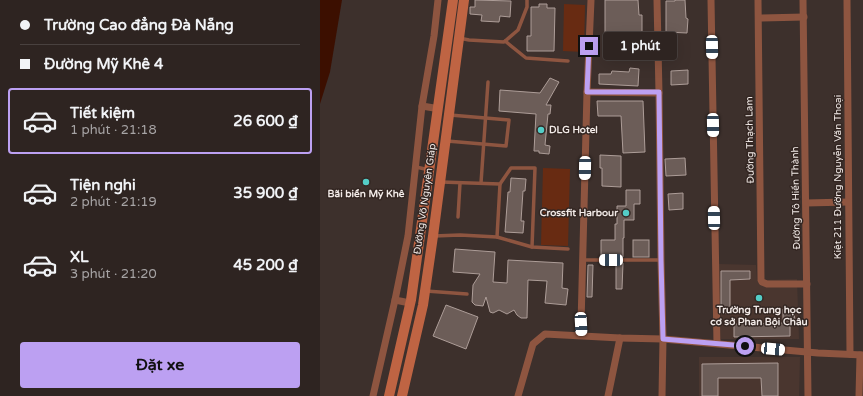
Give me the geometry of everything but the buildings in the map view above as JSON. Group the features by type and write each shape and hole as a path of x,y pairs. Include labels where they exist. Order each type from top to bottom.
{"main road":[{"name":"Đường Võ Nguyên Giáp","path":"389,396 411,300 453,0"},
{"name":"Đường Võ Nguyên Giáp","path":"402,396 423,305 464,0"}],"street":[{"path":"373,396 378,388 408,236 422,106 434,36 438,0"},
{"path":"582,335 582,260 587,92 592,0"},
{"path":"656,0 663,339 662,396"},
{"path":"711,0 717,343"},
{"name":"Đường Thạch Lam","path":"758,0 761,280 767,284 807,284"},
{"name":"Đường Tô Hiến Thành","path":"804,0 808,396"},
{"name":"Kiệt 211 Đường Nguyễn Văn Thoại","path":"847,0 850,354"},
{"path":"758,18 804,17"},
{"path":"434,36 444,38"},
{"path":"587,92 659,92"},
{"path":"422,106 434,108"},
{"path":"806,203 848,202"},
{"path":"408,236 417,237"},
{"path":"395,300 405,302"},
{"path":"518,396 533,344 545,334 663,339 808,352 862,355 858,396"},
{"path":"608,396 620,338"}],"lane":[{"path":"459,38 504,42 518,30 527,7 527,0"},
{"path":"505,41 526,58 568,61"},
{"path":"481,183 488,82"},
{"path":"446,141 506,146 509,120 449,114"},
{"path":"416,167 425,169"},
{"path":"497,237 500,184 511,168 535,168 532,247"},
{"path":"440,182 500,184"},
{"path":"458,217 460,183"},
{"path":"433,236 460,235 497,237 532,247 568,249"},
{"path":"582,260 661,260"},
{"path":"425,291 466,294"}],"shaded area":[{"path":"320,0 342,0 330,72 320,104"},
{"path":"564,4 585,5 584,52 563,51"},
{"path":"543,168 570,169 568,246 541,245"},
{"name":"Trường Trung học cơ sở Phan Bội Châu","path":"719,264 756,265 757,280 797,279 799,339 721,339"},
{"path":"699,357 800,357 799,396 699,396"}],"place":[{"name":"DLG Hotel","path":"541,130"},
{"name":"Bãi biển Mỹ Khê","path":"366,182"},
{"name":"Crossfit Harbour","path":"626,213"},
{"name":"Trường Trung học cơ sở Phan Bội Châu","path":"759,298"}],"route":[{"path":"589,46 587,92 659,92 663,339 745,346"}]}
